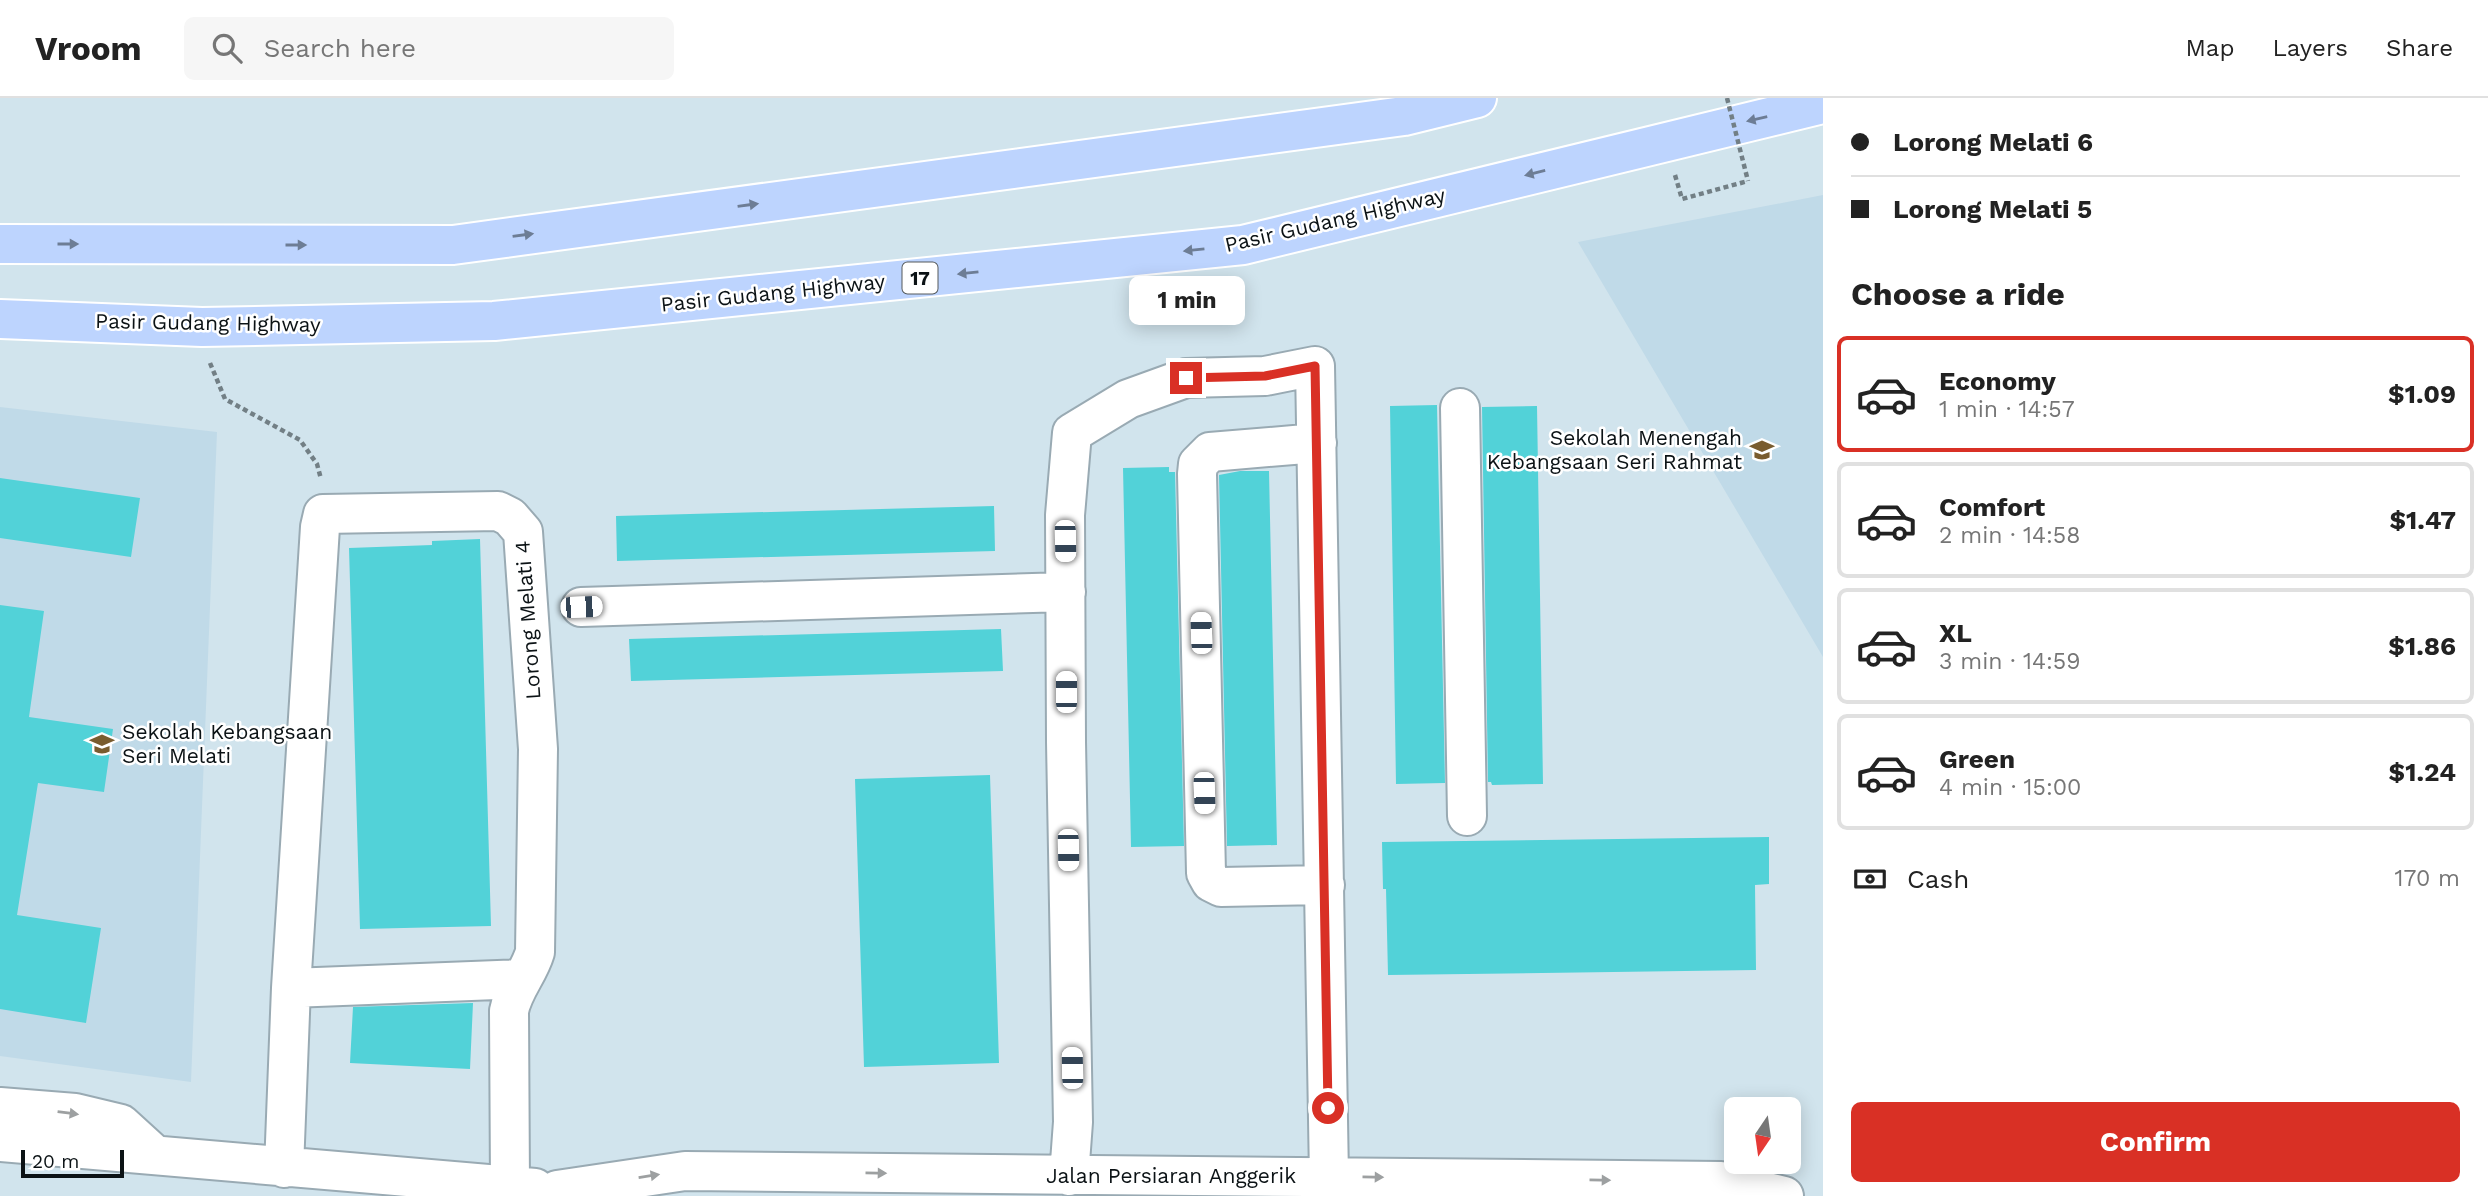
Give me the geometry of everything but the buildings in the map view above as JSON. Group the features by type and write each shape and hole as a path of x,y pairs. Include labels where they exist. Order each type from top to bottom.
{"highway":[{"path":"0,244 453,245 1404,116 1477,98"},
{"name":"Pasir Gudang Highway","path":"0,319 202,327 494,321 1243,245 1823,104"}],"street":[{"path":"1069,1176 1073,1122 1065,515 1072,433 1128,399 1186,378 1265,376 1315,366 1329,1177"},
{"path":"1460,408 1467,816"},
{"path":"1317,443 1210,452 1198,464 1197,474 1206,873 1211,882 1221,887 1325,885"},
{"name":"Lorong Melati 4","path":"323,514 498,511 510,517 523,532 538,749 535,952 531,966 511,998 509,1012 510,1186"},
{"path":"284,1168 290,988 323,514"},
{"path":"581,607 1066,592"},
{"path":"290,988 521,979"},
{"path":"0,1107 75,1113 121,1124 155,1156"},
{"name":"Jalan Persiaran Anggerik","path":"0,1142 601,1196"},
{"name":"Jalan Persiaran Anggerik","path":"557,1193 685,1171 1721,1181 1784,1196"}],"path":[{"path":"1682,199 1748,181 1727,98"},
{"path":"202,327 212,371 225,399 300,440 317,464 325,493 323,514"}],"shaded area":[{"name":"Sekolah Menengah Kebangsaan Seri Rahmat","path":"1823,195 1823,657 1578,242"},
{"name":"Sekolah Kebangsaan Seri Melati","path":"0,407 217,432 191,1082 0,1056"}],"place":[{"name":"Sekolah Menengah Kebangsaan Seri Rahmat","path":"1762,450"},
{"name":"Sekolah Kebangsaan Seri Melati","path":"102,744"}],"route":[{"path":"1186,378 1265,376 1315,366 1328,1108"}]}
